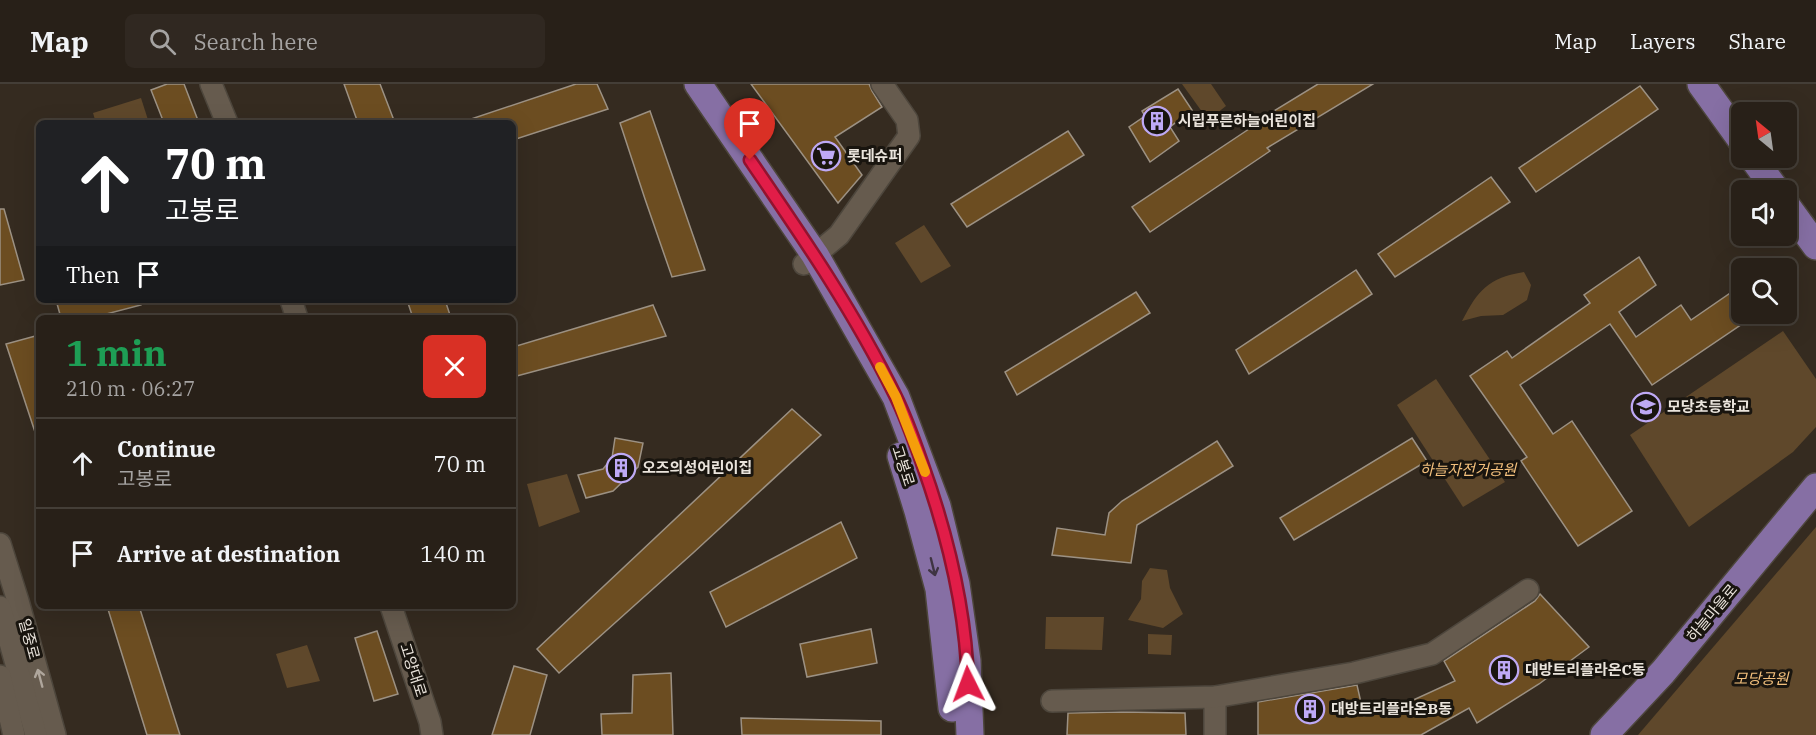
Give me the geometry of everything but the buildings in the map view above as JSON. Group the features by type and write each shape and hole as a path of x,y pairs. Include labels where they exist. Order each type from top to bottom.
{"main road":[{"name":"고봉로","path":"682,84 810,260"},
{"name":"고봉로","path":"698,84 810,260 883,407 928,508"},
{"path":"1701,84 1731,126"},
{"path":"1797,220 1816,246"},
{"name":"하늘마을로","path":"1604,735 1663,672 1816,487"},
{"path":"928,508 948,661 954,735"},
{"path":"928,508 956,584 968,661 970,735"}],"street":[{"path":"211,84 226,120"},
{"path":"810,260 839,235 909,136 908,120 882,84"},
{"name":"일중로","path":"0,544 55,735"},
{"path":"1052,701 1215,697 1354,673 1432,654 1528,590"},
{"name":"일중로","path":"0,607 36,735"},
{"name":"고양대로","path":"393,609 430,722 432,735"},
{"path":"0,676 14,735"},
{"path":"1215,697 1215,735"}],"green space":[{"path":"1182,84 1211,84 1226,106 1208,120"},
{"path":"141,98 148,120 95,120 93,113"},
{"path":"924,225 951,266 921,283 895,243"},
{"path":"1524,272 1531,285 1527,300 1503,315 1481,316 1462,321 1473,301 1486,287 1501,278"},
{"path":"1783,331 1816,379 1816,427 1793,452 1689,527 1630,435"},
{"name":"하늘자전거공원","path":"1436,379 1505,482 1463,507 1397,405"},
{"path":"567,474 580,512 539,527 527,484"},
{"name":"모당공원","path":"1816,527 1816,735 1638,735"},
{"path":"1150,568 1167,570 1170,588 1183,614 1163,628 1128,620 1141,599 1142,581"},
{"path":"1046,617 1104,617 1102,650 1045,649"},
{"path":"1148,634 1172,635 1171,655 1148,654"},
{"path":"307,645 320,681 287,688 276,654"}],"slow traffic":[{"path":"880,367 896,397 925,472"}],"place":[{"name":"시립푸른하늘어린이집","path":"1157,121"},
{"name":"롯데슈퍼","path":"826,156"},
{"name":"모당초등학교","path":"1646,407"},
{"name":"오즈의성어린이집","path":"621,468"},
{"name":"대방트리플라온C동","path":"1504,670"},
{"name":"대방트리플라온B동","path":"1310,709"}],"route":[{"path":"750,160 815,255 896,397 938,506 956,584 968,661 968,684"}]}
